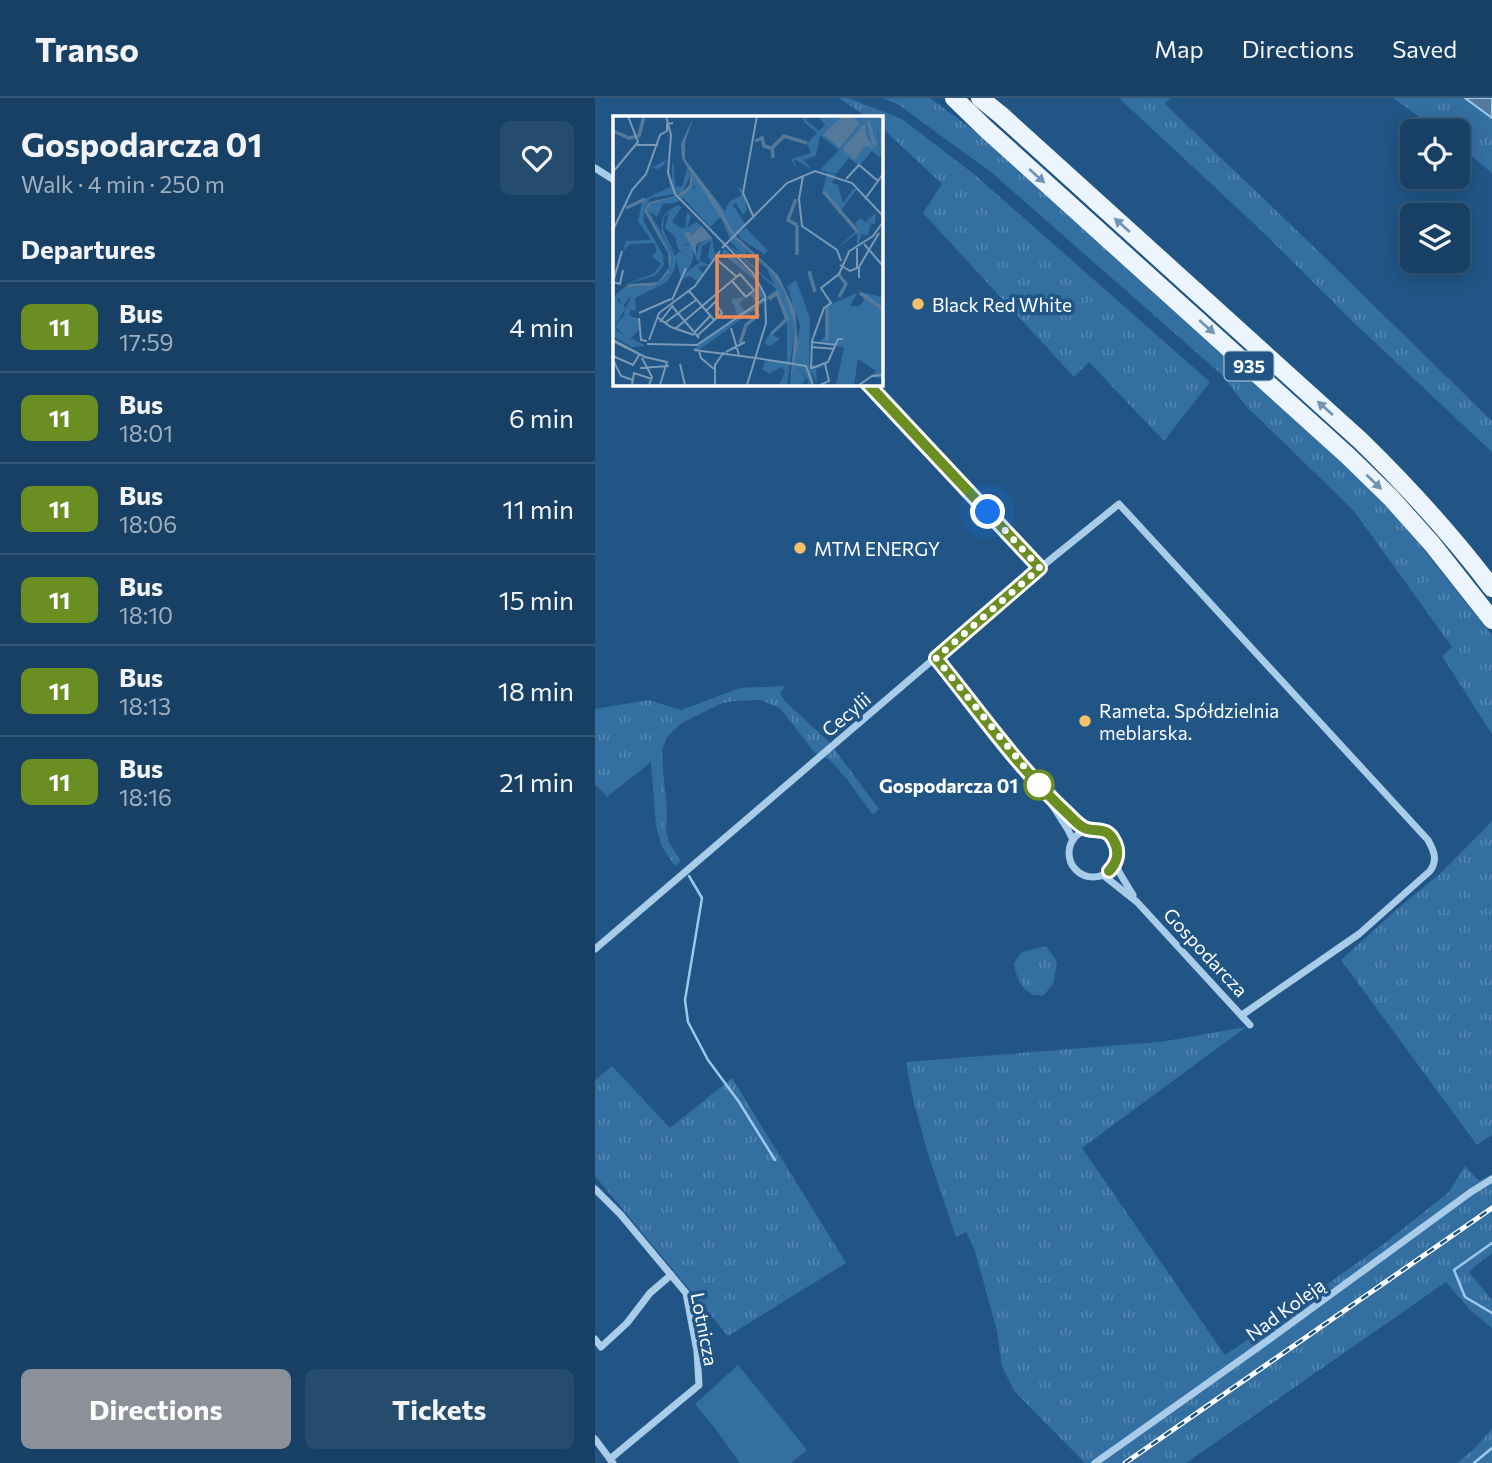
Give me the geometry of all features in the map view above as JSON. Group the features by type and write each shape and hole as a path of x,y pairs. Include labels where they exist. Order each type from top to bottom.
{"main road":[{"path":"943,98 986,130"},
{"name":"935","path":"954,98 986,130 1348,456 1391,498 1432,544 1492,620"},
{"name":"935","path":"980,98 1361,441 1413,492 1492,588"},
{"path":"986,98 1001,115"}],"street":[{"path":"595,168 613,179"},
{"path":"868,385 1040,568"},
{"name":"Cecylii","path":"595,949 1119,503 1428,840 1434,851 1435,862 1430,871 1359,934 1242,1015"},
{"name":"Gospodarcza","path":"936,658 1044,792 1073,840 1070,855 1075,868 1088,876 1103,875 1137,902 1250,1025"},
{"name":"Gospodarcza","path":"1044,792 1078,824 1088,830 1099,830 1111,837 1117,851 1119,872 1137,902"},
{"path":"1073,840 1078,834 1088,830"},
{"path":"1103,875 1116,862"},
{"name":"Nad Koleją","path":"1095,1463 1492,1178"},
{"name":"Lotnicza","path":"595,1189 621,1215 686,1293 697,1351 699,1385 611,1461"},
{"path":"595,1339 601,1347 627,1323 650,1293 671,1275"},
{"path":"595,1439 611,1461"}],"green space":[{"path":"839,98 848,98 902,119 975,175 1210,382 1164,441 1089,362 1074,377 923,213 942,184 882,128 882,116 866,116"},
{"path":"883,98 930,98 998,148 1380,495 1492,635 1492,734 1442,656 1452,647 1354,511 1246,406 1221,374 992,173 899,105"},
{"path":"1119,98 1170,98 1165,104 1492,421 1492,452 1351,320 1266,235"},
{"path":"1393,98 1465,98 1492,118 1492,173 1470,155 1470,119 1422,119"},
{"path":"785,686 780,693 784,700 829,742 879,809 873,815 846,778 830,760 814,752 781,709 761,700 720,704 682,723 667,737 662,750 667,809 666,832 681,861 675,866 662,847 656,826 651,762 607,797 595,784 595,709 649,700 681,710 740,688"},
{"path":"1492,821 1492,1135 1477,1145 1341,960 1443,871"},
{"path":"1046,946 1057,962 1053,984 1043,996 1034,995 1021,984 1014,963 1022,952"},
{"path":"1246,1027 1082,1148 1225,1355 1381,1246 1449,1192 1465,1166 1479,1181 1492,1174 1492,1254 1469,1272 1492,1300 1492,1328 1470,1310 1446,1282 1186,1463 1085,1463 1015,1392 1002,1367 997,1331 975,1251 966,1232 956,1237 928,1154 906,1062 1160,1042"},
{"path":"612,1066 670,1128 732,1078 846,1263 728,1336 595,1176 595,1080"},
{"path":"738,1365 807,1450 791,1463 740,1463 695,1404"},
{"path":"1492,1429 1492,1463 1457,1463 1475,1448"}],"shaded area":[{"path":"1465,98 1492,98 1492,118"}],"waterway":[{"path":"689,876 702,898 685,1000 688,1022 708,1060 739,1102 775,1160"},
{"path":"1492,1243 1454,1270 1465,1297 1492,1313"},
{"path":"1474,1463 1492,1448"}],"railway":[{"path":"1125,1463 1492,1208"}],"bus line":[{"name":"11","path":"869,385 1040,568 936,658 1044,792 1078,824 1088,830 1103,831 1114,840 1117,847 1116,862 1109,871"}],"place":[{"name":"Black Red White","path":"918,304"},
{"name":"MTM ENERGY","path":"800,548"},
{"name":"Rameta. Spółdzielnia meblarska.","path":"1085,721"},
{"name":"Gospodarcza 01","path":"1039,785"}],"route":[{"path":"988,512 1040,568 936,658 1039,785"}]}
